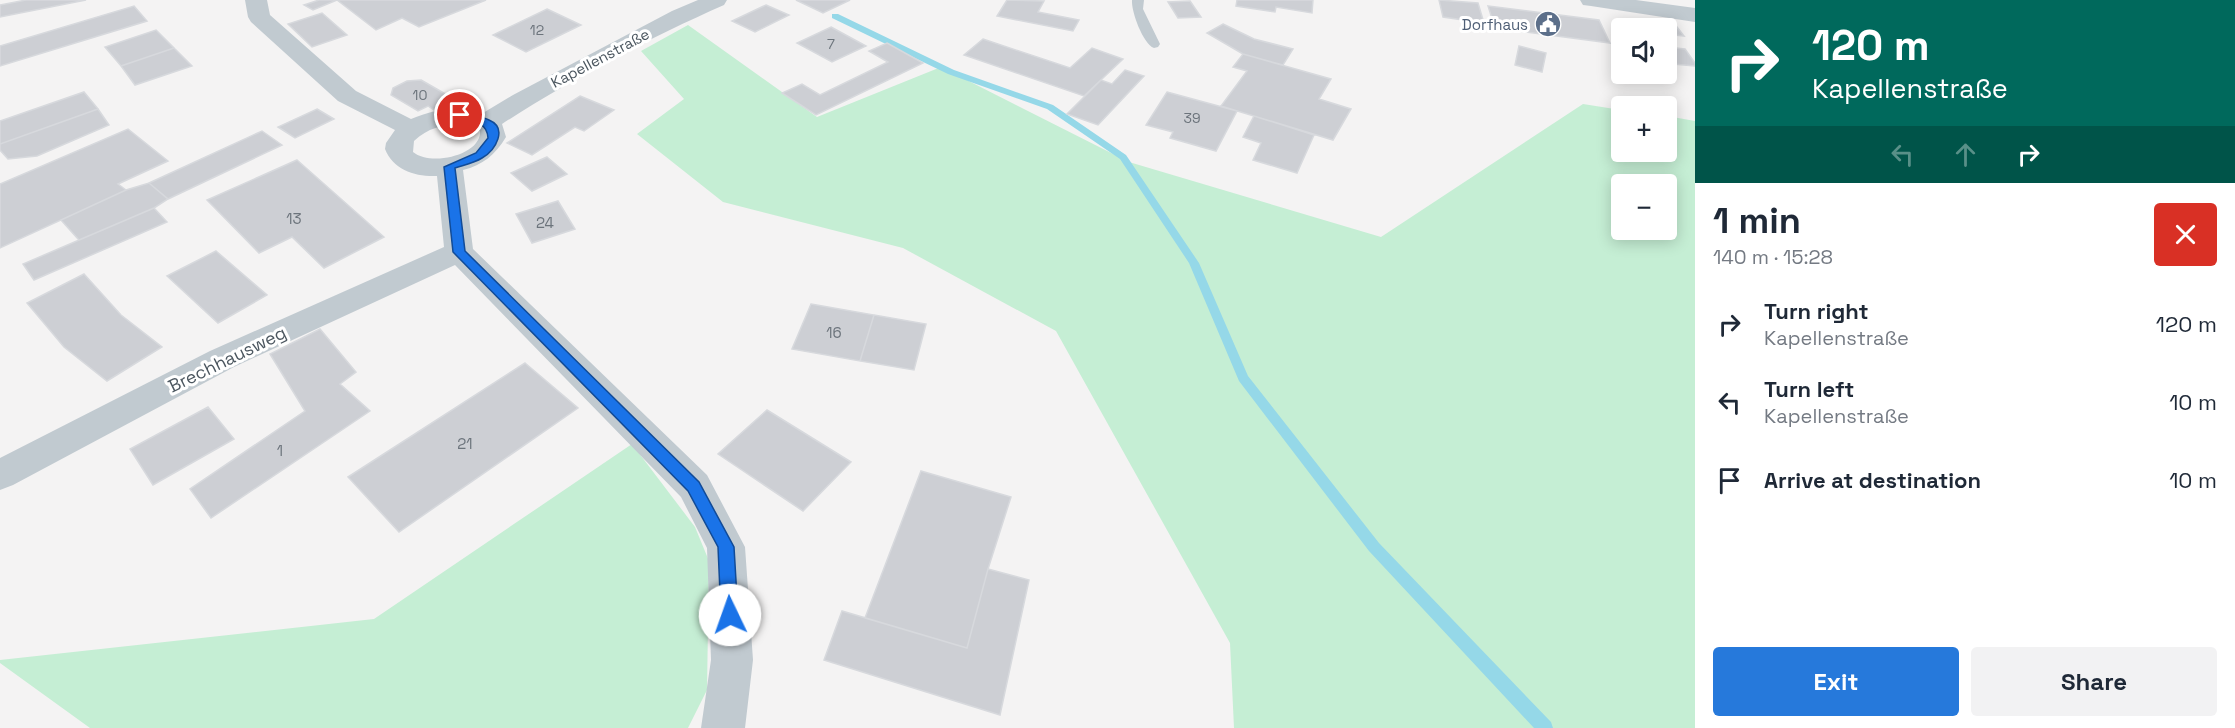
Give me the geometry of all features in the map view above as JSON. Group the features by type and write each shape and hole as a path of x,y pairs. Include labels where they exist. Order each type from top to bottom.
{"street":[{"path":"256,0 259,17 347,96 412,129"},
{"name":"Kapellenstraße","path":"487,122 522,100 680,16 717,0"},
{"path":"1591,0 1695,15"},
{"path":"460,115 487,122 493,129 494,138 489,147 479,155 449,167 417,167 406,162 399,154 399,146 403,137 427,121 460,115"},
{"path":"449,167 459,252 694,486 726,547 732,660 723,728"},
{"name":"Brechhausweg","path":"0,475 222,359 459,252"}],"lane":[{"path":"1138,0 1137,9 1154,45"}],"green space":[{"path":"688,25 817,117 941,67 1129,162 1381,237 1583,104 1611,108 1611,162 1677,162 1677,118 1695,121 1695,728 1234,728 1230,643 1056,331 903,248 723,202 637,134 684,99 641,51"},
{"path":"632,444 695,527 709,561 707,690 688,728 90,728 0,663 0,660 374,619"}],"building":[{"path":"26,0 86,0 0,17 0,5"},
{"path":"319,0 337,0 313,10 304,5"},
{"path":"337,0 486,0 419,27 402,18 376,30"},
{"path":"796,0 850,0 823,13"},
{"path":"1007,0 1044,1 1038,12 1079,20 1073,31 997,16"},
{"path":"1237,0 1313,0 1312,13 1276,7 1275,12 1236,6"},
{"path":"1439,0 1478,3 1484,23 1443,17"},
{"path":"1190,1 1201,17 1178,18 1168,2"},
{"path":"766,5 789,15 755,32 732,21"},
{"path":"134,6 147,21 0,66 0,46"},
{"name":"Dorfhaus","path":"1488,6 1599,20 1610,43 1495,28"},
{"path":"547,9 581,25 526,52 493,35"},
{"path":"322,13 347,35 312,47 288,24"},
{"path":"1223,24 1254,39 1293,49 1283,65 1243,54 1207,33"},
{"path":"831,27 866,46 832,62 797,43"},
{"path":"1677,27 1684,36 1677,35"},
{"path":"156,30 174,48 121,66 105,47"},
{"path":"983,39 1070,68 1092,48 1123,59 1084,96 964,55"},
{"path":"887,43 923,63 816,115 782,93 802,84 820,95 888,62 869,51"},
{"path":"1519,46 1546,53 1542,72 1515,65"},
{"path":"174,48 192,66 135,85 121,66"},
{"path":"1677,48 1685,49 1695,66 1677,64"},
{"path":"1243,54 1331,79 1319,99 1351,109 1333,140 1221,106 1247,71 1233,67"},
{"path":"1125,70 1144,76 1098,125 1067,114 1101,80 1112,84"},
{"path":"421,80 449,96 439,101 445,105 434,110 428,106 418,111 391,95 393,88 407,81"},
{"path":"84,92 98,109 0,144 0,121"},
{"path":"1167,92 1237,111 1216,151 1170,138 1173,132 1146,125"},
{"path":"580,96 614,110 584,131 575,127 532,155 507,143"},
{"path":"98,109 109,125 37,156 8,159 0,150 0,144"},
{"path":"317,109 334,119 295,138 278,127"},
{"path":"1254,116 1314,135 1297,173 1253,160 1261,143 1243,137"},
{"path":"128,129 168,161 118,184 126,190 0,248 0,184"},
{"path":"262,131 282,145 168,199 149,183"},
{"path":"547,157 567,174 532,191 511,173"},
{"path":"297,160 384,237 324,268 292,237 259,253 207,200"},
{"path":"149,183 168,199 154,208 79,240 61,220 126,190"},
{"path":"558,201 575,229 532,243 516,214"},
{"path":"154,208 167,222 34,280 23,264"},
{"path":"216,251 267,295 218,323 167,276"},
{"path":"84,274 121,315 162,347 107,381 64,347 27,303"},
{"path":"811,304 874,315 860,361 792,349"},
{"path":"874,315 926,324 914,370 860,361"},
{"path":"320,329 356,372 340,384 370,411 211,518 190,489 305,411 270,354"},
{"path":"525,363 578,408 399,532 348,477"},
{"path":"208,407 234,439 153,485 130,449"},
{"path":"767,410 851,462 803,511 718,454"},
{"path":"921,471 1011,497 988,569 967,648 865,618"},
{"path":"988,569 1029,580 1000,715 824,660 842,611 967,648"}],"waterway":[{"path":"835,16 951,72 1050,107 1123,157 1194,263 1243,378 1374,547 1545,728"}],"place":[{"name":"Dorfhaus","path":"1548,24"}],"route":[{"path":"460,115 476,117 487,122 493,129 494,138 489,147 479,155 449,167 459,252 694,486 726,547 730,615"}]}
